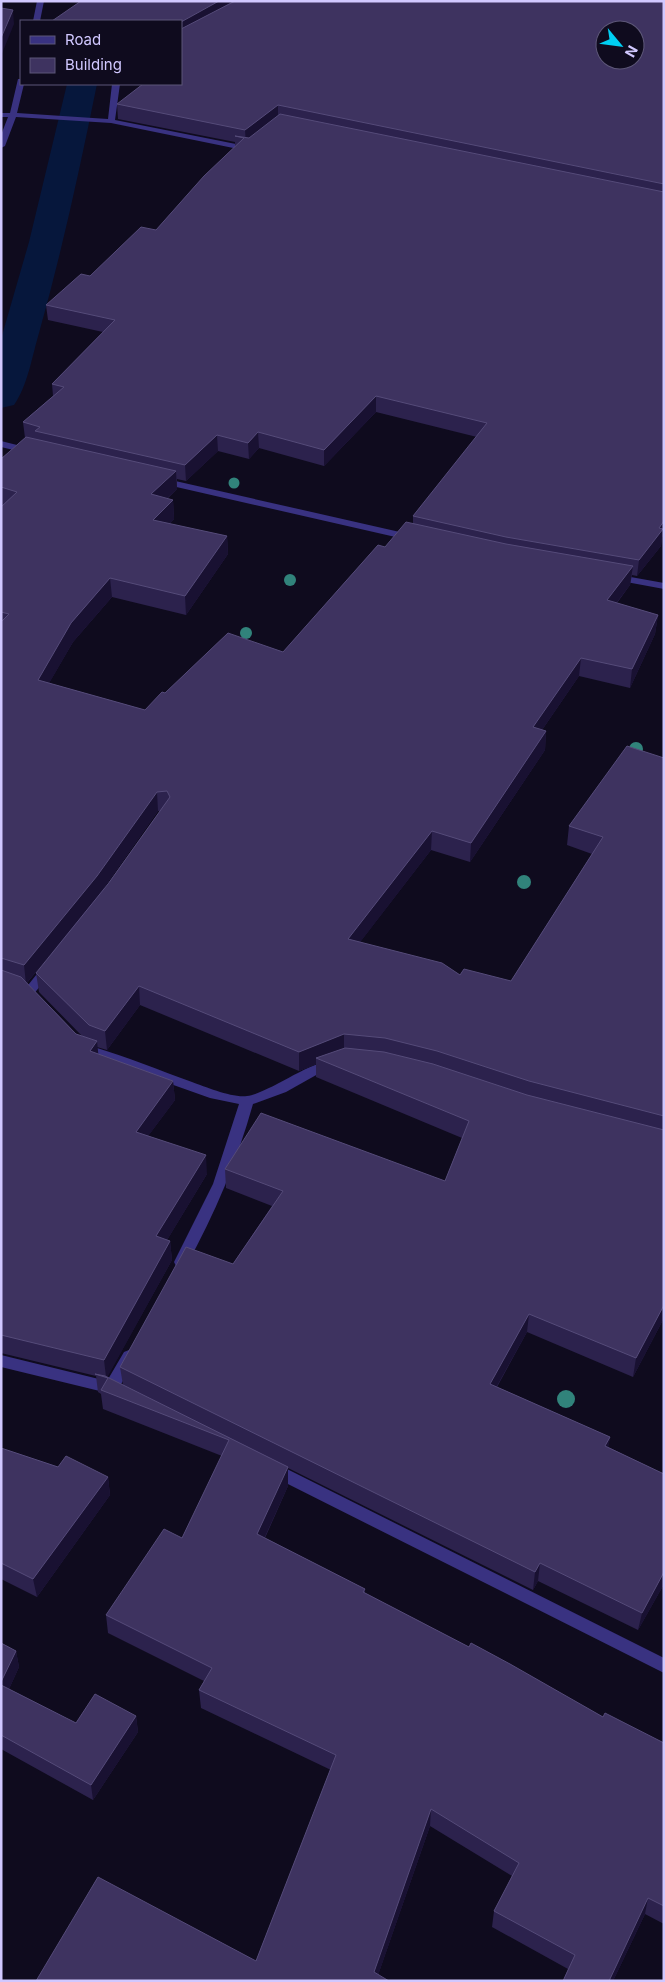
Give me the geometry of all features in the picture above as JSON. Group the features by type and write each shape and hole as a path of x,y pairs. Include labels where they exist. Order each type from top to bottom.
{"street":[{"path":"36,20 41,1"},
{"path":"1,146 13,115 20,85"},
{"path":"110,121 116,85"},
{"path":"1,115 110,121 248,148 256,142"},
{"path":"1,444 41,454"},
{"path":"149,478 428,541"},
{"path":"608,576 664,586"},
{"path":"28,993 54,961"},
{"path":"85,1049 215,1095 247,1100 281,1089 313,1071 345,1060"},
{"path":"173,1276 197,1235 220,1182 239,1132 247,1100"},
{"path":"111,1388 135,1344"},
{"path":"1,1361 111,1388 129,1397"},
{"path":"263,1464 664,1666"}],"building":[{"path":"81,1 219,1 182,21 53,20"},
{"path":"235,1 664,1 664,184 278,105 245,130 117,104 142,85 182,85 182,28"},
{"path":"1,8 13,10 1,38"},
{"path":"280,114 664,192 664,521 659,528 663,529 639,560 506,537 413,516 487,423 376,396 324,450 258,432 248,443 217,435 185,465 35,431 40,427 23,422 64,387 52,384 115,320 46,305 81,274 90,276 141,227 156,230 204,176 244,138 235,136 249,138"},
{"path":"26,437 176,471 151,494 173,500 153,520 227,536 185,596 110,578 71,623 38,680 145,710 162,692 165,693 228,633 283,652 378,545 385,547 406,522 506,544 633,566 607,600 658,615 632,669 581,658 533,727 546,731 471,843 432,831 348,939 442,963 460,975 464,969 511,981 603,837 569,826 627,746 664,758 664,1116 529,1081 437,1051 385,1038 344,1034 299,1052 139,986 105,1031 89,1025 36,973 108,884 170,797 167,791 157,792 97,876 24,965 1,958 1,622 9,614 1,612 1,507 17,492 1,487 1,459"},
{"path":"1,970 21,977 76,1034 97,1041 90,1051 173,1081 136,1132 206,1155 156,1236 170,1241 104,1360 1,1335"},
{"path":"345,1048 384,1052 433,1064 527,1095 664,1130 664,1305 636,1358 529,1314 490,1384 610,1437 605,1446 664,1474 664,1572 642,1613 540,1563 535,1572 120,1367 186,1247 233,1264 283,1191 225,1169 261,1113 445,1181 469,1121 316,1058"},
{"path":"95,1374 105,1376 288,1467 257,1534 365,1589 363,1592 469,1647 471,1643 603,1717 605,1713 664,1743 664,1906 648,1898 609,1981 563,1981 575,1955 494,1911 519,1863 431,1809 374,1972 389,1981 36,1981 98,1877 256,1961 336,1755 199,1690 212,1668 106,1615 164,1529 182,1538 229,1440 101,1390 108,1378"},
{"path":"1,1448 58,1467 66,1456 108,1477 33,1579 1,1563"},
{"path":"1,1643 16,1651 1,1682"},
{"path":"1,1685 76,1723 95,1694 136,1716 91,1785 1,1735"}],"waterway":[{"path":"1,397 25,320 46,242 82,85"}]}
